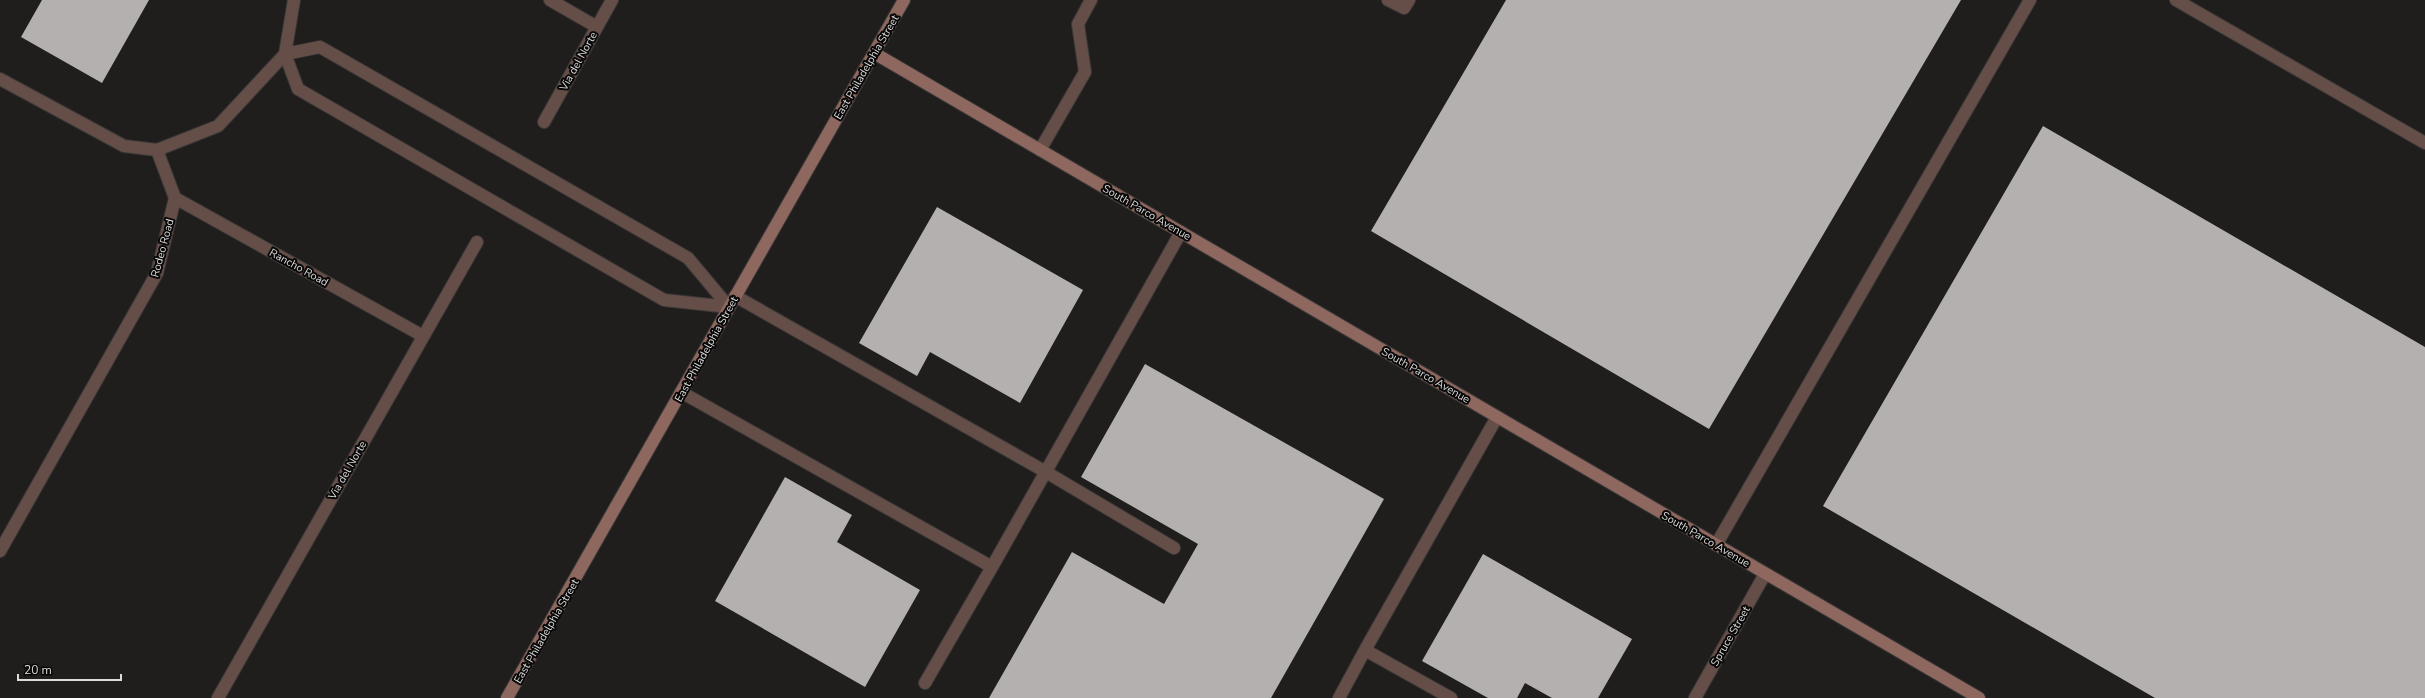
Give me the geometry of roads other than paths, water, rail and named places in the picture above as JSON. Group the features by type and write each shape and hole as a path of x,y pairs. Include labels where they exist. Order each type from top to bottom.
{"street":[{"path":"294,0 285,54 298,89 664,300 729,307"},
{"path":"550,0 597,27"},
{"name":"Via del Norte","path":"544,122 612,0"},
{"name":"East Philadelphia Street","path":"507,698 904,0"},
{"path":"1040,150 1085,72 1078,24 1091,0"},
{"path":"1388,0 1404,8 1408,0"},
{"path":"1716,545 2030,0"},
{"path":"2176,0 2425,143"},
{"path":"0,79 124,146 157,150 218,126 285,54 320,47 516,157 688,258 729,307"},
{"name":"South Parco Avenue","path":"874,53 1979,698"},
{"path":"157,150 175,198"},
{"name":"Rancho Road","path":"175,198 423,336"},
{"name":"Rodeo Road","path":"0,550 158,273 175,198"},
{"path":"925,683 1181,232"},
{"name":"Via del Norte","path":"218,698 476,242"},
{"path":"735,296 1046,472 1174,548"},
{"path":"681,392 992,567"},
{"path":"1340,698 1365,650 1497,417"},
{"name":"Spruce Street","path":"1695,698 1766,574"},
{"path":"1365,650 1451,698"}]}
